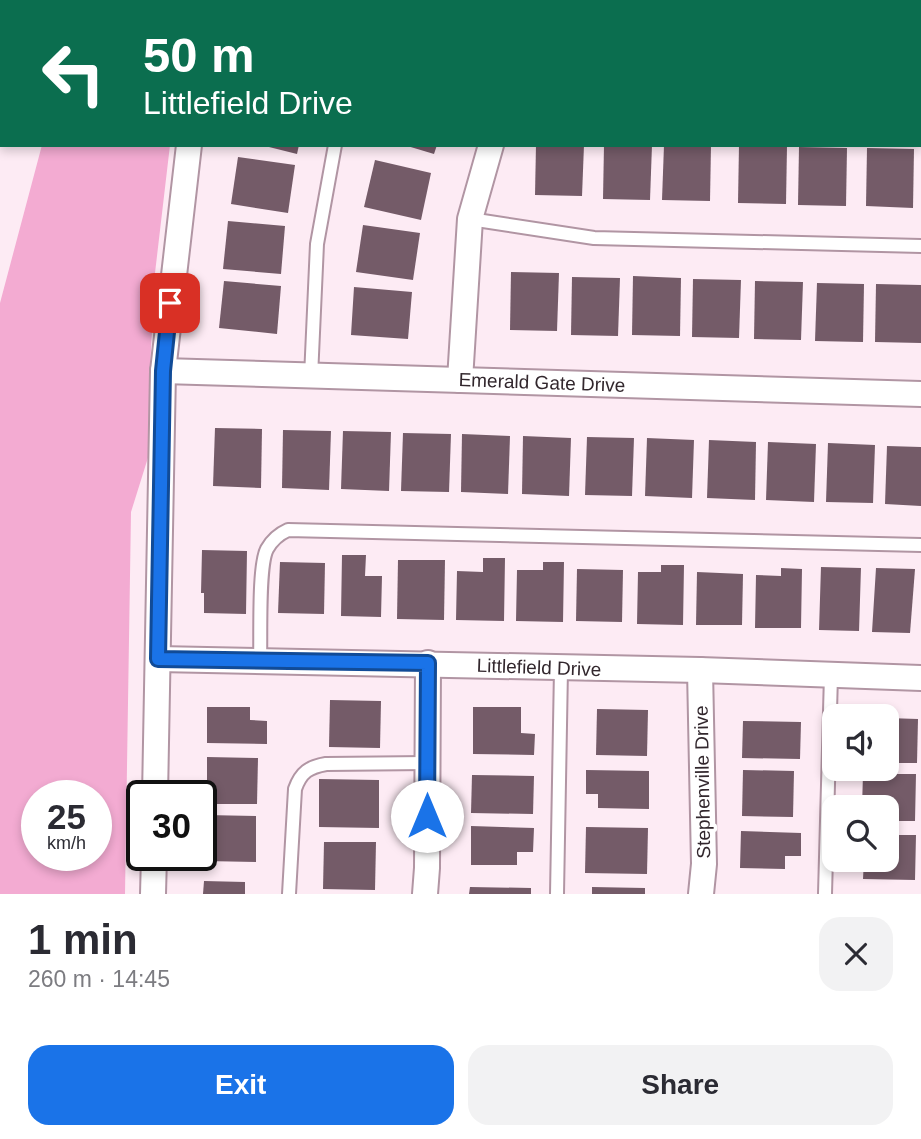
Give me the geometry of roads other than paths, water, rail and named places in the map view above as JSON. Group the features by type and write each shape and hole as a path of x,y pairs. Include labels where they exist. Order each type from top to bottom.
{"street":[{"path":"155,780 163,371 189,147"},
{"path":"460,380 470,219 490,147"},
{"name":"Emerald Gate Drive","path":"163,371 921,394"},
{"name":"Littlefield Drive","path":"158,659 428,663 921,678"},
{"path":"425,894 428,663"},
{"name":"Stephenville Drive","path":"700,670 704,863 701,894"},
{"path":"153,894 154,871"}],"lane":[{"path":"310,377 317,244 335,147"},
{"path":"470,219 594,238 921,246"},
{"path":"260,661 266,551 279,534 288,530 921,545"},
{"path":"557,894 561,669"},
{"path":"825,894 831,675"},
{"path":"289,894 295,789 299,778 309,767 326,764 427,763"}]}
